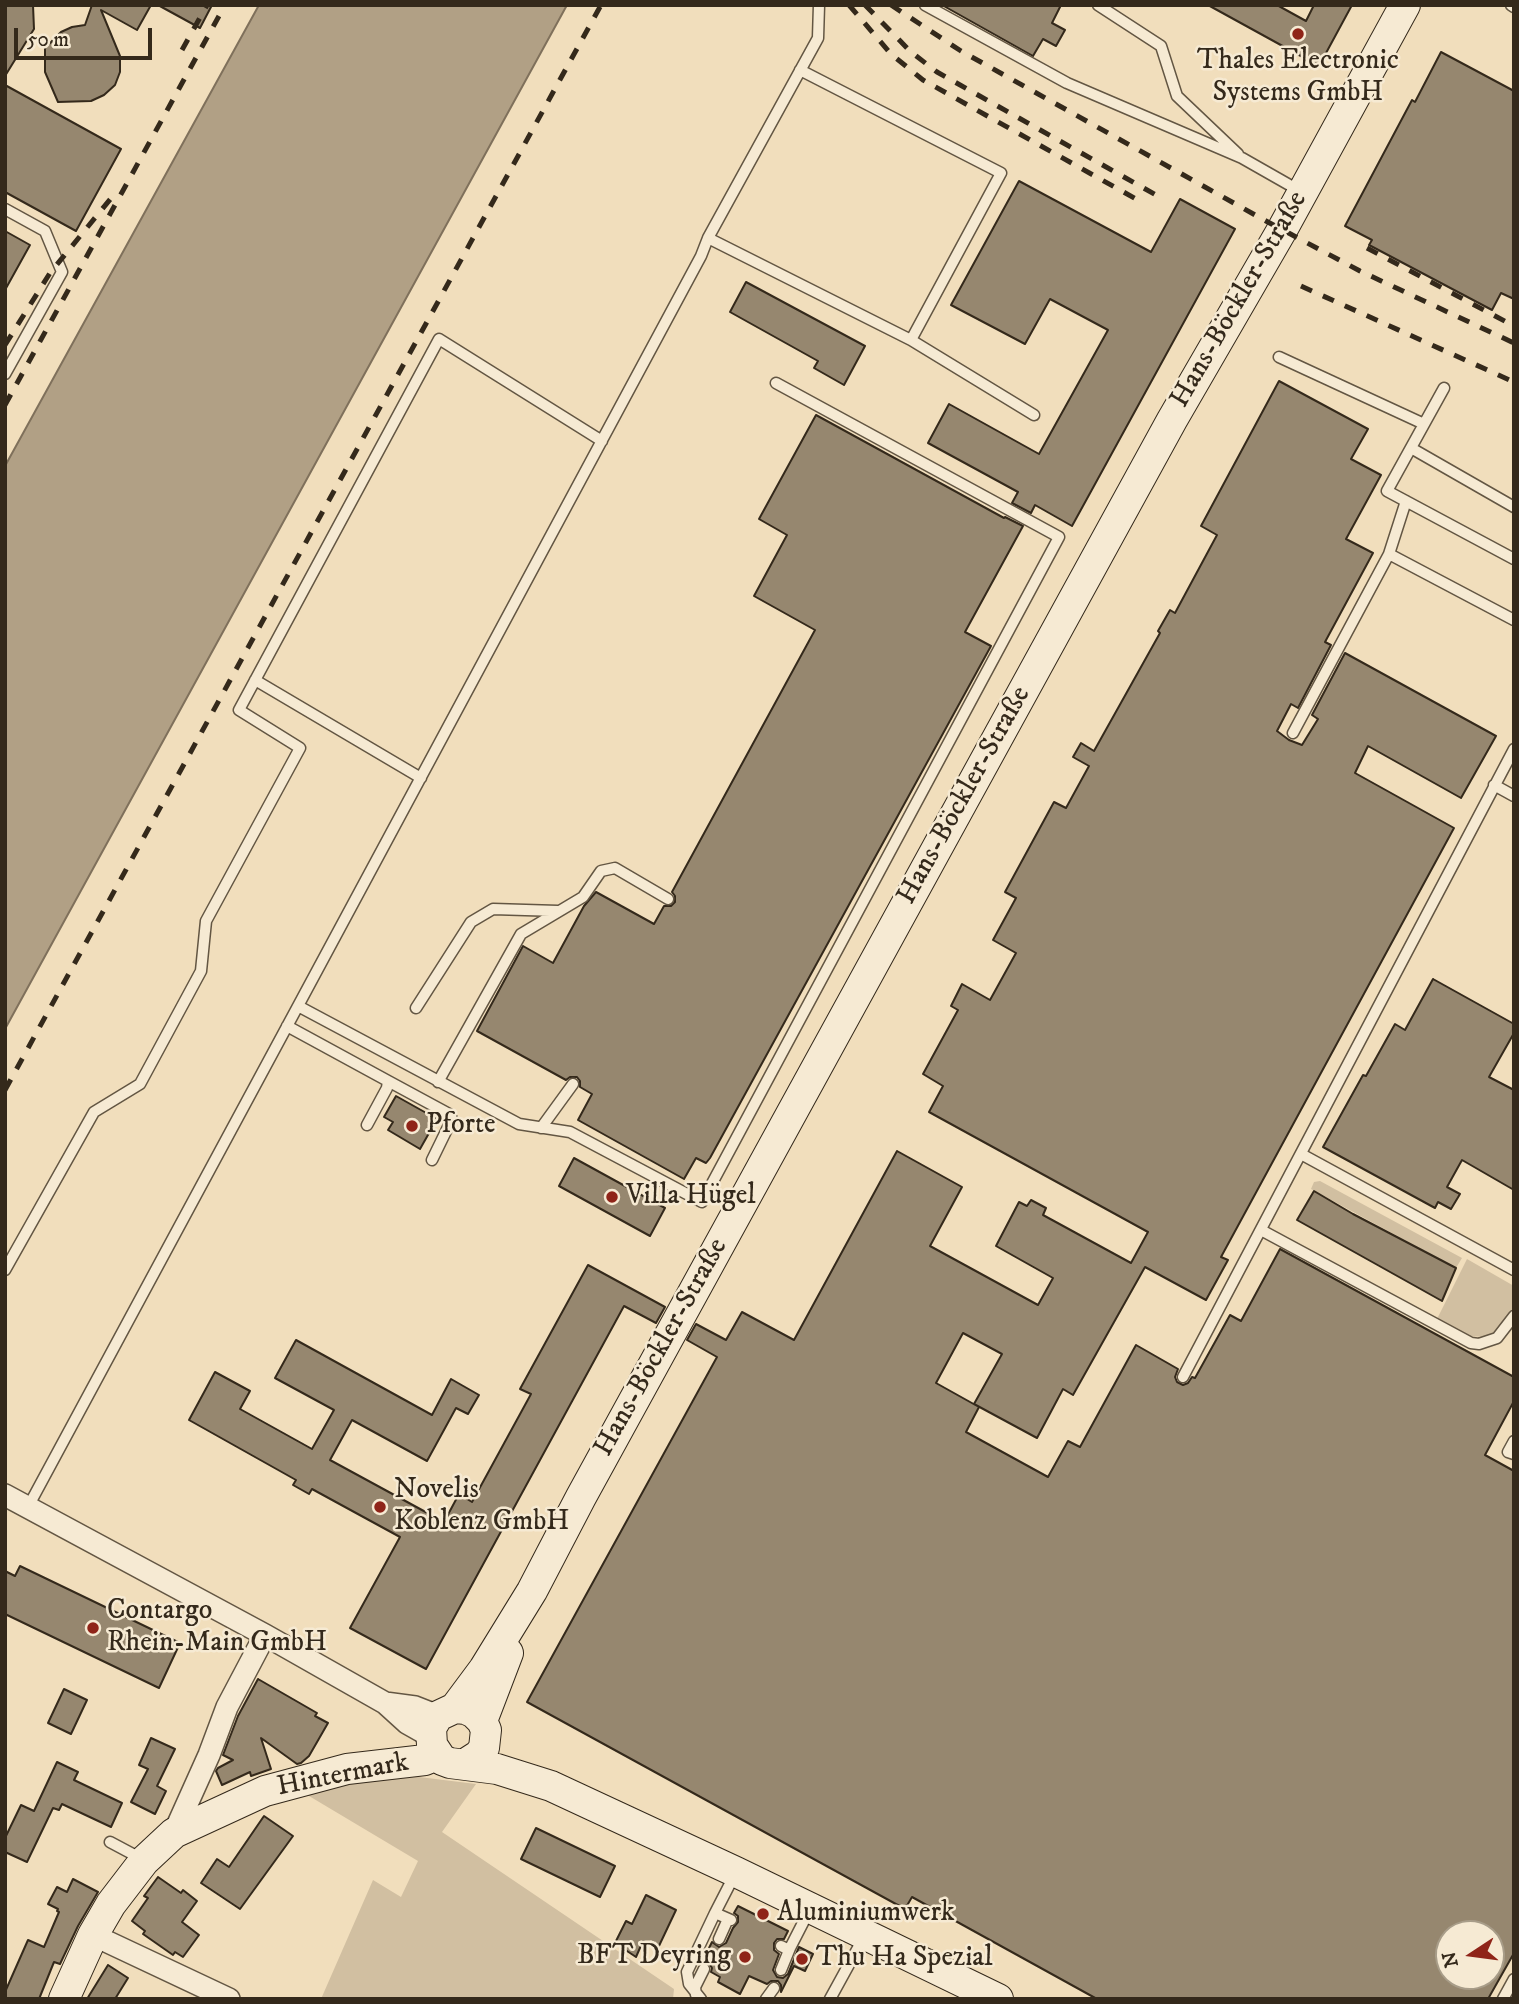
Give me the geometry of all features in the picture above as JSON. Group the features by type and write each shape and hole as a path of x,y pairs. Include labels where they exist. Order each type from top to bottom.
{"main road":[{"name":"Hans-Böckler-Straße","path":"440,1729 484,1669 532,1591 580,1497 1172,420 1303,193 1405,5"},
{"name":"Hans-Böckler-Straße","path":"484,1731 532,1591"},
{"path":"551,1786 484,1731 474,1713 466,1709 440,1729 450,1763 497,1769 551,1786 998,1999"},
{"name":"Hintermark","path":"64,1999 93,1935 125,1882 174,1833 265,1791 348,1769 425,1760 440,1729"},
{"path":"465,1764 479,1755 484,1731"}],"street":[{"path":"5,1495 385,1703 415,1707 440,1729"},
{"name":"Hintermark","path":"174,1833 227,1707 265,1635"},
{"path":"93,1935 229,1999"}],"lane":[{"path":"28,1507 422,778 701,256 708,238 818,38 819,5"},
{"path":"925,5 1067,83 1242,158 1303,193"},
{"path":"1098,5 1161,46 1177,96 1242,158"},
{"path":"800,71 1001,173 911,340"},
{"path":"5,209 45,231 62,272 5,374"},
{"path":"708,238 911,340 1034,415"},
{"path":"5,1270 94,1112 140,1084 201,971 206,921 300,748 239,710 439,339 602,441"},
{"path":"1279,357 1424,424"},
{"path":"298,1006 519,1124 570,1132 702,1202 1059,537 776,383"},
{"path":"1444,388 1387,491 1514,559"},
{"path":"1411,448 1511,505 1514,493"},
{"path":"1293,733 1390,554 1406,501"},
{"path":"1390,554 1514,620"},
{"path":"255,680 422,778"},
{"path":"1183,1377 1514,749"},
{"path":"1494,785 1514,796"},
{"path":"438,1082 521,934 583,897 601,871 615,868 668,899"},
{"path":"416,1008 471,922 493,909 558,911"},
{"path":"287,1026 449,1114 452,1119 432,1160"},
{"path":"367,1125 387,1088 388,1081"},
{"path":"541,1128 573,1084"},
{"path":"1301,1153 1514,1270"},
{"path":"1261,1230 1471,1343 1485,1343 1497,1338 1514,1315"},
{"path":"1514,1441 1508,1452 1514,1454"},
{"path":"110,1842 144,1861"},
{"path":"698,1997 689,1984 687,1972 736,1872"},
{"path":"781,1970 785,1947 810,1909"},
{"path":"715,1913 729,1920 719,1939"},
{"path":"831,1999 865,1935"},
{"path":"698,1997 695,1987 704,1969"},
{"path":"1503,1999 1514,1979"},
{"path":"766,1999 774,1988"}],"shaded area":[{"path":"259,5 567,5 5,1029 5,466"},
{"path":"1320,1181 1462,1258 1456,1268 1311,1189 1314,1182"},
{"path":"1467,1259 1514,1286 1514,1310 1496,1333 1484,1337 1470,1336 1437,1319"},
{"path":"411,1776 476,1784 442,1832 674,1989 673,1999 321,1999 373,1880 401,1897 418,1861 299,1790"}],"building":[{"path":"5,5 33,5 34,29 5,76"},
{"path":"92,5 151,5 137,30 101,10 120,56 120,72 115,85 104,95 91,101 58,102 45,72 45,48 61,32 85,25"},
{"path":"158,5 212,5 200,28"},
{"path":"942,5 1061,5 1052,23 1065,30 1056,46 1043,39 1033,56"},
{"name":"Thales Electronic Systems GmbH","path":"1208,5 1277,5 1306,21 1314,5 1352,5 1319,66"},
{"path":"1441,52 1514,91 1514,299 1501,293 1492,310 1369,245 1372,240 1345,226 1412,100 1415,102"},
{"path":"5,85 121,149 76,231 5,192"},
{"path":"1019,181 1151,252 1180,199 1235,229 1072,526 1035,505 1031,513 1012,503 1018,492 928,443 949,404 1039,454 1108,330 1050,299 1025,344 951,305"},
{"path":"5,231 30,245 5,290"},
{"path":"746,282 865,346 844,385 814,368 818,361 730,312"},
{"path":"1279,381 1368,429 1351,459 1381,475 1346,539 1373,553 1325,642 1331,645 1298,708 1291,704 1277,731 1302,745 1318,719 1312,715 1345,653 1496,736 1461,798 1368,746 1355,773 1454,828 1221,1257 1228,1260 1206,1300 1145,1267 1073,1395 1063,1389 1037,1438 974,1404 1002,1354 963,1333 936,1383 979,1407 966,1432 1048,1477 1068,1441 1080,1447 1136,1345 1178,1369 1175,1377 1177,1382 1183,1385 1188,1383 1192,1377 1195,1378 1230,1315 1241,1321 1280,1249 1514,1377 1514,1401 1485,1455 1514,1471 1514,1953 1505,1969 1505,1920 1435,1920 1435,1990 1493,1990 1488,1999 1097,1999 912,1897 905,1909 527,1702 717,1357 687,1340 696,1324 726,1340 742,1312 794,1340 897,1151 962,1187 930,1246 1038,1305 1053,1278 996,1246 1019,1202 1027,1206 1031,1200 1046,1208 1043,1215 1131,1263 1148,1232 929,1112 943,1086 923,1074 958,1010 951,1006 962,984 990,1000 1016,953 993,940 1016,898 1005,892 1054,802 1066,808 1089,766 1073,757 1081,743 1094,751 1160,633 1158,631 1170,610 1175,613 1217,535 1201,526"},
{"path":"816,415 1023,526 965,632 991,646 710,1158 706,1163 696,1158 684,1179 578,1120 592,1094 580,1087 577,1077 566,1080 477,1031 523,946 553,963 584,906 596,892 654,924 664,906 671,906 675,902 672,892 815,630 754,596 787,535 759,519"},
{"path":"1433,979 1514,1024 1514,1033 1489,1077 1514,1090 1514,1190 1462,1160 1447,1187 1460,1194 1451,1209 1438,1202 1435,1208 1323,1147 1395,1024 1405,1030"},
{"name":"Pforte","path":"396,1096 437,1119 420,1149 388,1130 393,1122 384,1117"},
{"name":"Villa Hügel","path":"574,1158 665,1208 650,1236 559,1186"},
{"path":"1314,1191 1456,1268 1442,1301 1297,1220"},
{"name":"Novelis Koblenz GmbH","path":"588,1265 665,1307 656,1323 624,1306 426,1669 350,1628 400,1537 312,1489 309,1494 293,1485 296,1480 189,1420 215,1372 250,1391 240,1409 312,1449 334,1410 275,1378 296,1340 432,1415 451,1379 479,1395 468,1414 456,1408 427,1461 352,1420 330,1460 444,1522 459,1494 472,1502 531,1394 520,1389"},
{"name":"Contargo Rhein-Main GmbH","path":"20,1566 180,1643 159,1688 5,1614 5,1571 15,1576"},
{"path":"258,1679 317,1713 315,1716 328,1723 309,1756 301,1763 297,1764 261,1738 271,1769 251,1776 250,1772 222,1785 216,1771 233,1760 223,1755 238,1716"},
{"path":"64,1689 87,1700 71,1734 48,1723"},
{"path":"151,1738 175,1749 157,1786 166,1791 155,1814 131,1802 148,1769 139,1765"},
{"path":"57,1762 78,1772 74,1780 122,1803 111,1827 62,1804 59,1810 53,1808 27,1862 5,1852 5,1838 21,1805 34,1811"},
{"path":"264,1816 293,1836 240,1909 201,1883 217,1859 229,1867"},
{"path":"536,1828 615,1866 600,1897 521,1859"},
{"path":"158,1877 197,1901 182,1922 199,1935 183,1957 175,1952 173,1955 143,1934 145,1931 132,1921 148,1898 144,1896"},
{"path":"73,1879 98,1892 60,1964 54,1962 39,1999 5,1999 5,1992 28,1940 44,1947 59,1912 48,1904 57,1887 67,1892"},
{"path":"646,1895 676,1910 658,1948 643,1941 636,1957 615,1943 626,1921 632,1924"},
{"path":"738,1906 788,1931 784,1939 777,1939 774,1943 774,1950 779,1954 773,1970 777,1977 783,1978 788,1974 799,1947 813,1954 805,1971 794,1966 781,1992 778,1981 767,1984 749,1976 740,1994 718,1982 720,1977 711,1972 712,1968 708,1962 702,1962 712,1942 719,1947 726,1943 738,1922 738,1916 734,1913"},
{"path":"108,1965 128,1978 115,1999 87,1999"}],"railway":[{"path":"182,50 207,5"},
{"path":"5,405 225,5"},
{"path":"5,1090 601,5"},
{"path":"849,5 891,54 923,80 1136,199"},
{"path":"865,5 911,52 937,72 1156,195"},
{"path":"891,5 961,51 1266,221 1360,271 1514,343"},
{"path":"5,345 50,273 112,197"},
{"path":"1367,248 1514,326"},
{"path":"1301,286 1514,382"}],"place":[{"name":"Thales Electronic Systems GmbH","path":"1298,34"},
{"name":"Pforte","path":"412,1126"},
{"name":"Villa Hügel","path":"612,1197"},
{"name":"Novelis Koblenz GmbH","path":"380,1507"},
{"name":"Contargo Rhein-Main GmbH","path":"93,1628"},
{"name":"Aluminiumwerk","path":"763,1914"},
{"name":"BFT Deyring","path":"745,1957"},
{"name":"Thu Ha Spezial","path":"802,1959"}]}
